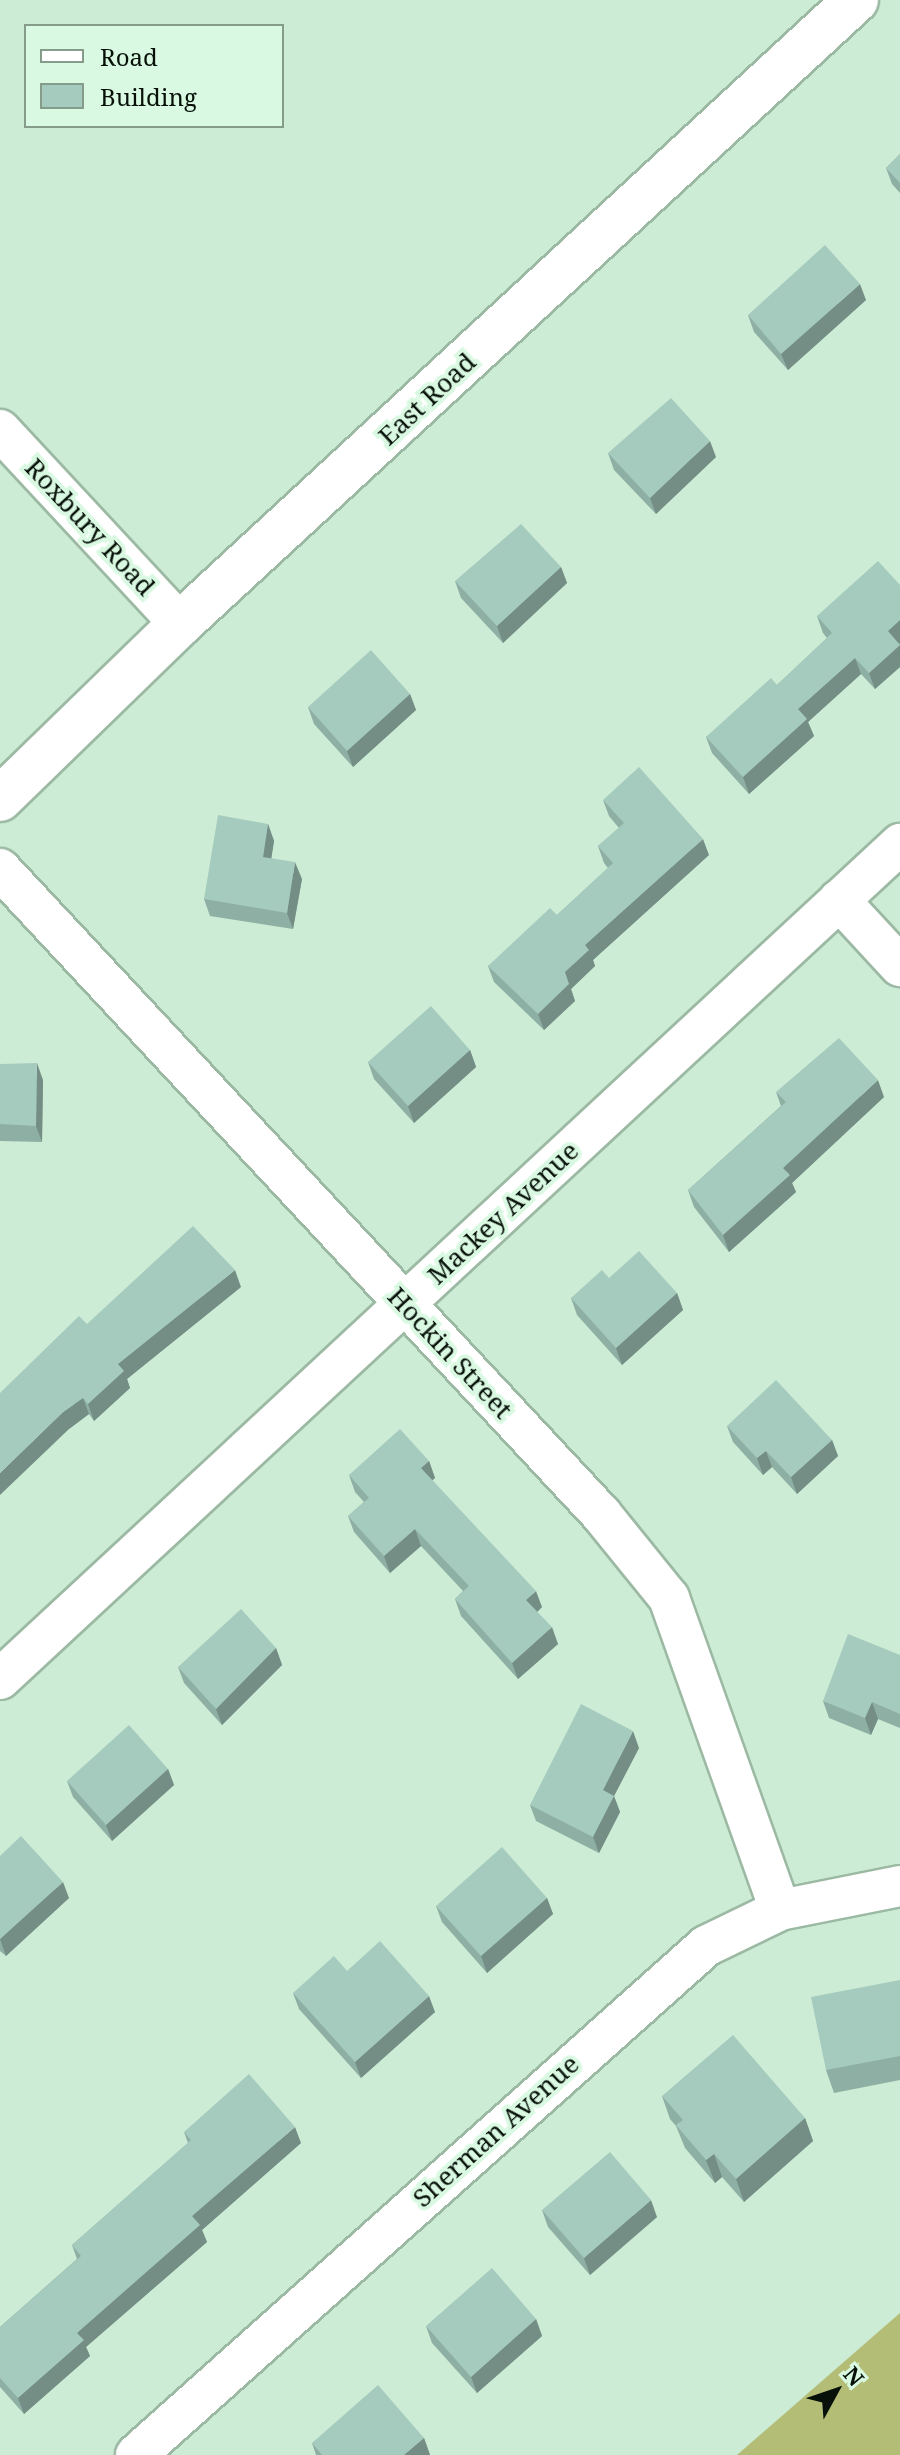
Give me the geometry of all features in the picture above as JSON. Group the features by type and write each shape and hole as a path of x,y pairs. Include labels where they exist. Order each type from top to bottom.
{"street":[{"name":"East Road","path":"0,799 180,624 856,0"},
{"name":"Roxbury Road","path":"0,430 180,624"},
{"name":"Mackey Avenue","path":"0,1679 900,844"},
{"name":"Hockin Street","path":"0,869 601,1514 669,1598 780,1910"},
{"path":"839,900 900,966"},
{"name":"Sherman Avenue","path":"136,2455 657,1986 706,1946 780,1910 900,1886"}],"green space":[{"path":"900,2313 900,2455 737,2455"}],"building":[{"path":"900,154 900,183 886,168"},
{"path":"825,245 860,284 781,354 748,315"},
{"path":"671,398 710,441 650,498 608,453"},
{"path":"521,524 561,567 497,626 455,581"},
{"path":"878,561 900,585 900,620 888,631 900,645 869,673 855,658 798,709 807,719 743,777 706,737 771,678 777,685 832,633 817,616"},
{"path":"371,650 410,694 347,751 308,707"},
{"path":"639,767 703,839 585,945 589,950 565,972 569,984 538,1014 488,966 550,908 557,915 613,863 598,846 624,823 603,800"},
{"path":"218,815 268,824 263,857 295,862 287,913 204,899"},
{"path":"431,1006 470,1050 408,1106 368,1062"},
{"path":"839,1038 878,1080 783,1168 790,1175 723,1235 688,1190 786,1102 776,1092"},
{"path":"37,1063 36,1126 0,1124 0,1064"},
{"path":"193,1226 235,1270 118,1364 124,1371 88,1404 83,1398 63,1412 0,1473 0,1393 79,1316 87,1324"},
{"path":"639,1251 677,1293 616,1348 571,1298 602,1270 609,1278"},
{"path":"776,1380 832,1440 791,1477 766,1451 757,1458 727,1426"},
{"path":"400,1429 429,1461 421,1468 536,1591 526,1600 552,1627 512,1663 455,1599 469,1586 415,1529 384,1556 348,1516 369,1498 349,1475"},
{"path":"241,1609 276,1648 216,1709 178,1667"},
{"path":"848,1634 900,1655 900,1714 872,1702 865,1718 823,1701"},
{"path":"581,1704 633,1731 603,1790 614,1796 593,1837 530,1805"},
{"path":"129,1725 168,1769 106,1825 67,1781"},
{"path":"21,1836 63,1882 0,1939 0,1856"},
{"path":"502,1847 547,1898 481,1956 436,1906"},
{"path":"380,1941 429,1996 355,2062 293,1993 334,1956 347,1971"},
{"path":"900,1980 900,2056 826,2070 811,1997"},
{"path":"733,2035 805,2118 736,2179 714,2154 706,2160 676,2125 683,2120 662,2096"},
{"path":"249,2074 295,2127 192,2216 200,2225 77,2333 84,2340 18,2398 0,2378 0,2327 81,2256 72,2245 191,2140 184,2132"},
{"path":"610,2152 651,2200 584,2258 542,2210"},
{"path":"492,2268 536,2319 471,2377 426,2326"},
{"path":"378,2385 424,2438 404,2455 322,2455 312,2443"}]}
